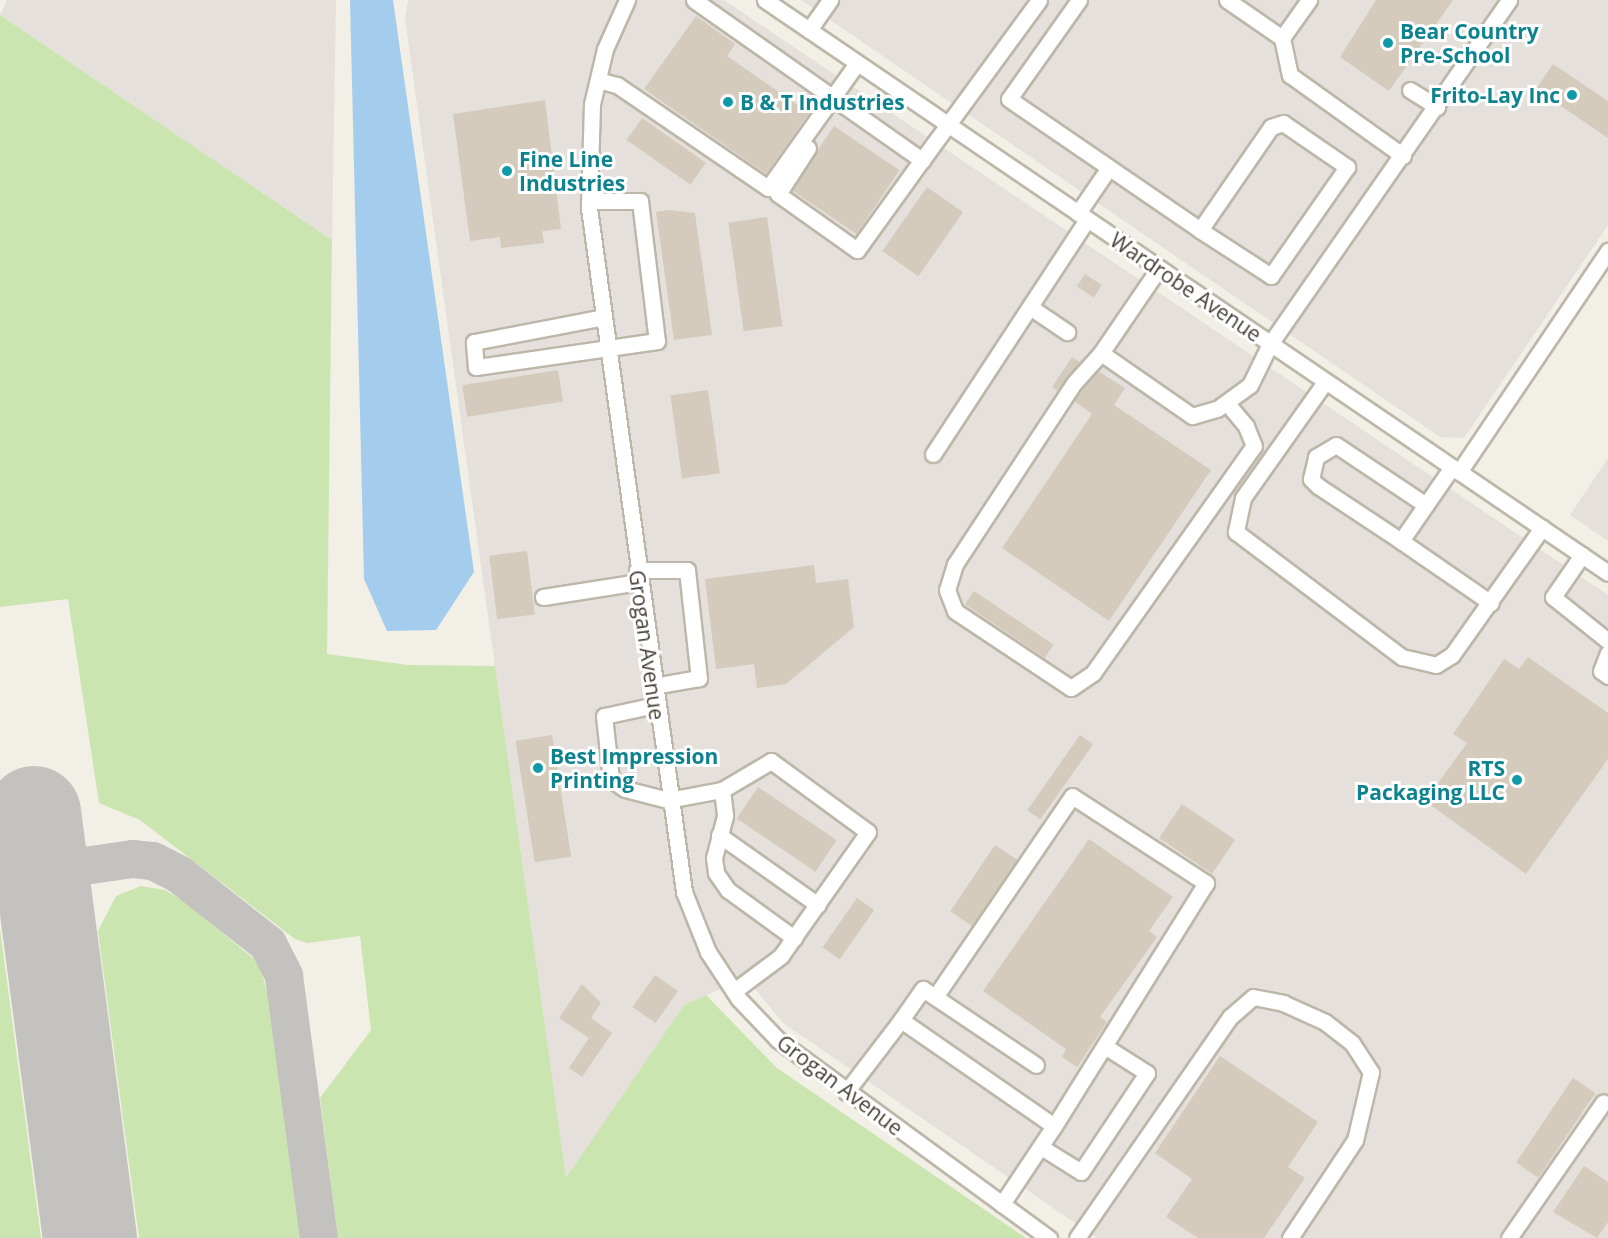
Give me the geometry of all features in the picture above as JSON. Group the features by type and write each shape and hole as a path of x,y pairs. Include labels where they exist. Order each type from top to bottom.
{"street":[{"name":"Grogan Avenue","path":"627,0 598,80 587,149 589,201 668,800 684,892 708,952 734,991 778,1040 846,1092 1049,1238"},
{"path":"694,0 922,160"},
{"name":"Wardrobe Avenue","path":"765,0 1608,573"},
{"path":"809,30 830,0"},
{"path":"857,63 778,194 857,250 922,160 951,127 1039,0"},
{"path":"1079,0 1009,99 1108,169 1200,230 1271,276 1347,167 1283,123 1271,127 1200,230"},
{"path":"1227,0 1282,38 1290,75 1402,156"},
{"path":"1282,38 1309,0"},
{"path":"1101,353 1192,416 1227,403 1250,385 1270,344 1437,108 1509,0"},
{"path":"598,80 617,85 768,188 836,98"},
{"path":"1410,90 1437,108"},
{"path":"933,454 1030,307 1108,169"},
{"path":"589,201 640,201 657,340 608,350 476,367 474,342 604,317"},
{"path":"1401,541 1455,469 1608,251"},
{"path":"1159,268 1101,353 1074,383 956,564 947,590 955,611 1071,688 1094,673 1254,446 1246,426 1227,403"},
{"path":"1030,307 1067,332"},
{"path":"1326,382 1243,498 1236,532 1420,666 1436,665 1452,656 1475,627 1542,528"},
{"path":"1426,505 1336,445 1316,457 1311,479 1318,486 1491,603"},
{"path":"1582,555 1553,597 1608,641"},
{"path":"543,597 638,576 687,570 699,678 653,686"},
{"path":"1608,653 1601,671 1608,676"},
{"path":"655,705 604,716 611,778 640,797 668,800 722,790 771,761 868,832 819,905 781,956 734,991"},
{"path":"722,790 725,816 719,835 715,865 728,890 794,939"},
{"path":"935,997 1072,796 1206,883 1117,1018 1106,1047 1002,1204"},
{"path":"719,835 819,905"},
{"path":"846,1092 923,989 1036,1065"},
{"path":"1077,1238 1230,1017 1253,998 1283,1003 1325,1022 1352,1043 1371,1072 1355,1140 1290,1238"},
{"path":"901,1020 1054,1126"},
{"path":"1041,1147 1081,1172 1147,1073 1106,1047"},
{"path":"1509,1238 1603,1103"}],"shaded area":[{"path":"7,0 336,0 332,240 0,15"},
{"path":"408,0 724,0 1608,595 1608,1238 1097,1238 783,1023 746,978 684,1005 566,1179 405,18"},
{"path":"801,0 1608,0 1608,225 1464,438 1440,437"},
{"path":"1608,458 1608,541 1570,515"}],"green space":[{"path":"0,15 332,240 327,654 408,665 495,666 566,1178 684,1005 706,995 777,1068 1026,1238 338,1238 320,1098 371,1030 360,936 307,943 295,939 140,820 99,803 68,599 0,607"},
{"path":"141,886 165,890 185,902 259,963 269,999 301,1238 139,1238 98,931 116,896"},
{"path":"0,929 41,1238 0,1238"}],"water":[{"path":"350,0 393,0 474,572 436,630 387,631 364,579"}],"building":[{"name":"Bear Country Pre-School","path":"1376,0 1453,0 1389,91 1340,57"},
{"name":"B & T Industries","path":"696,16 735,44 727,56 809,113 766,174 644,89"},
{"name":"Frito-Lay Inc","path":"1553,64 1608,101 1608,138 1536,89"},
{"name":"Fine Line Industries","path":"545,100 561,229 542,231 544,243 501,248 500,237 470,241 453,114"},
{"path":"642,118 706,163 690,185 627,140"},
{"path":"834,126 899,170 856,234 791,190"},
{"path":"927,187 963,212 918,276 882,251"},
{"path":"670,210 695,213 712,335 674,340 656,212"},
{"path":"767,217 782,326 744,331 728,222"},
{"path":"1085,274 1102,285 1094,297 1077,287"},
{"path":"1072,357 1080,362 1057,391 1052,387"},
{"path":"558,370 563,402 467,417 462,385"},
{"path":"1098,371 1125,388 1114,405 1211,470 1109,621 1002,548 1092,414 1074,401"},
{"path":"708,390 720,473 682,478 670,395"},
{"path":"527,551 535,615 497,619 489,556"},
{"path":"814,565 816,583 848,579 854,627 786,684 757,688 754,664 716,669 705,579"},
{"path":"974,591 1054,645 1045,658 965,604"},
{"name":"RTS Packaging LLC","path":"1528,657 1608,713 1608,759 1526,874 1425,801 1467,743 1453,734 1504,659 1519,669"},
{"path":"552,735 571,856 535,862 515,741"},
{"path":"1080,735 1093,744 1040,820 1027,810"},
{"path":"758,787 837,840 816,872 737,819"},
{"path":"1182,804 1235,840 1212,874 1159,838"},
{"path":"1089,839 1173,897 1149,931 1157,937 1100,1017 1107,1022 1077,1067 1062,1057 1066,1049 983,991"},
{"path":"995,845 1017,860 973,926 950,911"},
{"path":"857,898 874,910 840,959 823,947"},
{"path":"655,975 678,991 656,1023 633,1007"},
{"path":"582,984 601,1003 591,1018 612,1033 582,1077 569,1068 589,1038 559,1018"},
{"path":"1220,1056 1318,1122 1288,1167 1305,1178 1264,1238 1198,1238 1166,1217 1192,1179 1155,1153"},
{"path":"1573,1078 1595,1093 1538,1178 1516,1163"},
{"path":"1584,1166 1608,1182 1608,1222 1597,1238 1553,1212"}],"taxiway":[{"path":"42,872 133,859 153,861 180,875 268,944 284,976 319,1238"}],"runway":[{"path":"34,813 90,1238"}],"place":[{"name":"Bear Country Pre-School","path":"1388,43"},
{"name":"Frito-Lay Inc","path":"1572,95"},
{"name":"B & T Industries","path":"728,102"},
{"name":"Fine Line Industries","path":"507,171"},
{"name":"Best Impression Printing","path":"538,768"},
{"name":"RTS Packaging LLC","path":"1517,780"}]}
